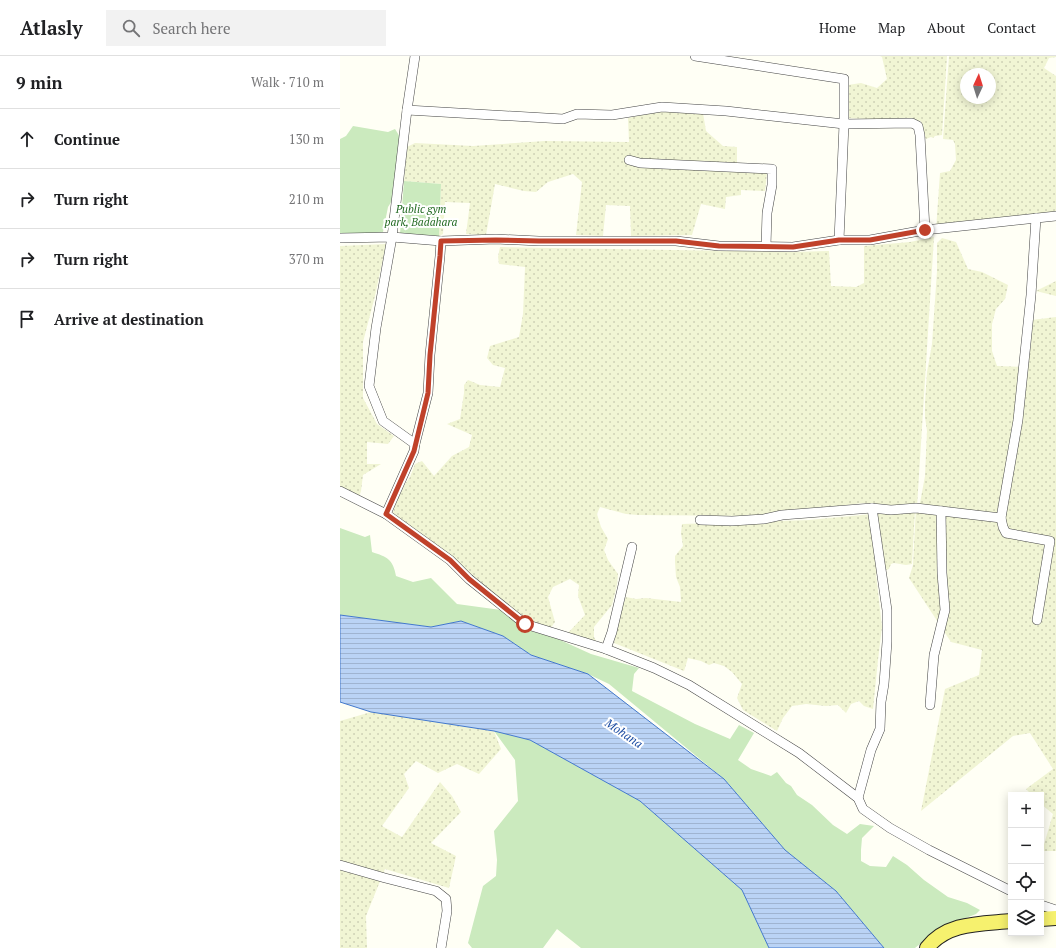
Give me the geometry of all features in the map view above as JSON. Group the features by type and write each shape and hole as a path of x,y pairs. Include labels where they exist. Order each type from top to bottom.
{"main road":[{"path":"1044,919 1056,918"},
{"path":"926,948 934,939 947,931 968,925 1008,921"}],"street":[{"path":"415,444 383,421 369,386 376,328 392,237 407,110 416,56"},
{"path":"695,56 756,60 844,79 844,124 839,240"},
{"path":"407,110 563,119 577,114 612,115 662,107 726,111 844,124 912,123 918,126 920,135 925,230"},
{"path":"629,160 640,163 772,169 772,185 767,213 766,246"},
{"path":"340,238 392,237 441,241 676,241 719,246 793,247 839,240 870,240 925,230 1056,216"},
{"path":"1036,218 1031,295 1018,420 1001,518 1006,533 1050,540 1037,620"},
{"path":"386,514 414,451 428,393 430,355 441,241"},
{"path":"340,491 386,514 450,560 469,579 525,624 606,649 654,668 689,685 799,754 858,798 863,809 890,828 929,850 1008,890"},
{"path":"700,520 759,520 782,515 872,508 891,510 916,508 1001,518"},
{"path":"858,798 871,750 880,729 887,642 887,610 872,508"},
{"path":"930,705 934,656 945,610 942,572 941,511"},
{"path":"606,649 612,632 632,547"},
{"path":"340,865 436,891 446,898 447,911 441,948"},
{"path":"1044,906 1056,910"}],"green space":[{"path":"880,56 947,56 942,135 926,139 922,133 921,121 845,118 848,85 861,83 877,88 887,79 882,57"},
{"path":"949,56 1056,56 1049,58 1044,68 1056,76 1056,214 936,230 940,173 950,171 956,160 955,144 953,140 943,139"},
{"path":"662,111 703,113 706,131 723,146 737,147 737,171 767,173 765,191 741,190 741,195 726,197 725,209 701,204 692,235 631,236 630,206 606,205 603,236 576,235 582,182 573,174 548,182 536,192 524,191 495,184 486,235 466,234 470,203 445,202 443,234 439,236 441,184 404,181 407,147 415,143 473,146 545,141 629,142 628,118"},
{"path":"353,126 388,132 395,129 400,137 395,196 388,207 383,232 356,236 340,236 340,139 346,136"},
{"name":"Public gym park, Badahara","path":"404,181 441,184 439,236 400,234"},
{"path":"934,237 917,507 920,503 925,476 927,431 925,403 927,372 932,344 937,271 937,243 942,238 956,242 968,269 982,272 1008,285 1005,299 996,309 992,324 992,351 997,366 1026,367 1031,346 1032,320 1056,317 1056,851 1044,851 1044,844 1053,814 1044,806 1044,792 1029,792 1026,789 1053,769 1030,733 1013,736 921,811 945,689 979,675 982,650 951,642 909,578 913,565 916,507 863,503 757,516 638,515 626,514 600,507 597,514 601,527 608,539 604,550 608,560 618,574 612,605 594,627 594,637 598,645 566,635 585,615 578,596 579,585 570,579 553,587 548,597 555,622 550,629 543,627 526,618 509,606 445,552 393,513 395,505 410,477 415,464 422,461 434,476 452,456 469,447 472,435 447,424 460,419 464,385 468,380 480,385 500,387 505,368 493,365 487,358 490,346 519,337 523,314 525,267 499,264 498,257 500,247 791,252 829,251 831,286 856,287 864,283 864,246 910,242"},
{"path":"386,244 363,342 363,398 377,424 394,436 388,444 367,442 367,464 381,464 363,475 359,497 340,490 340,246"},
{"path":"1056,281 1056,296 1036,291"},
{"path":"915,510 912,564 906,565 894,563 891,564 889,569 876,574 882,627 873,709 864,706 859,701 851,704 846,713 838,705 826,706 806,704 792,706 783,718 777,731 743,710 737,698 742,684 732,672 724,666 714,663 709,665 701,661 688,658 684,671 614,643 621,610 626,597 681,602 680,587 676,577 675,556 683,546 681,533 682,524 809,520"},
{"path":"340,528 365,537 370,535 372,552 382,555 391,562 396,576 413,582 431,578 457,604 501,610 528,630 558,639 591,654 639,668 634,674 632,691 695,724 730,739 739,725 754,733 738,760 751,769 771,776 777,772 786,783 791,786 797,795 812,805 833,825 847,834 860,824 874,826 862,838 861,861 870,866 886,867 893,856 948,897 967,903 980,910 976,914 951,924 931,935 915,948 884,948 836,891 785,850 724,779 609,684 588,674 531,655 503,636 461,621 431,627 340,615"},
{"path":"371,712 494,731 501,749 479,774 457,764 438,773 416,761 404,774 409,788 382,826 402,837 440,782 452,796 461,812 431,843 456,856 449,888 385,869 366,916 367,948 340,948 340,721"},
{"path":"494,731 530,740 640,801 742,890 769,948 581,948 557,929 543,948 472,948 468,943 483,886 496,876 497,860 494,831 518,801 515,760"}],"water":[{"name":"Mohana","path":"340,615 431,627 461,621 503,636 531,655 588,674 724,779 785,850 836,891 884,948 769,948 742,890 640,801 530,740 494,731 371,712 340,702"}],"route":[{"path":"525,624 469,579 450,560 386,514 414,451 428,393 430,355 441,241 676,241 719,246 793,247 839,240 870,240 925,230"}]}
